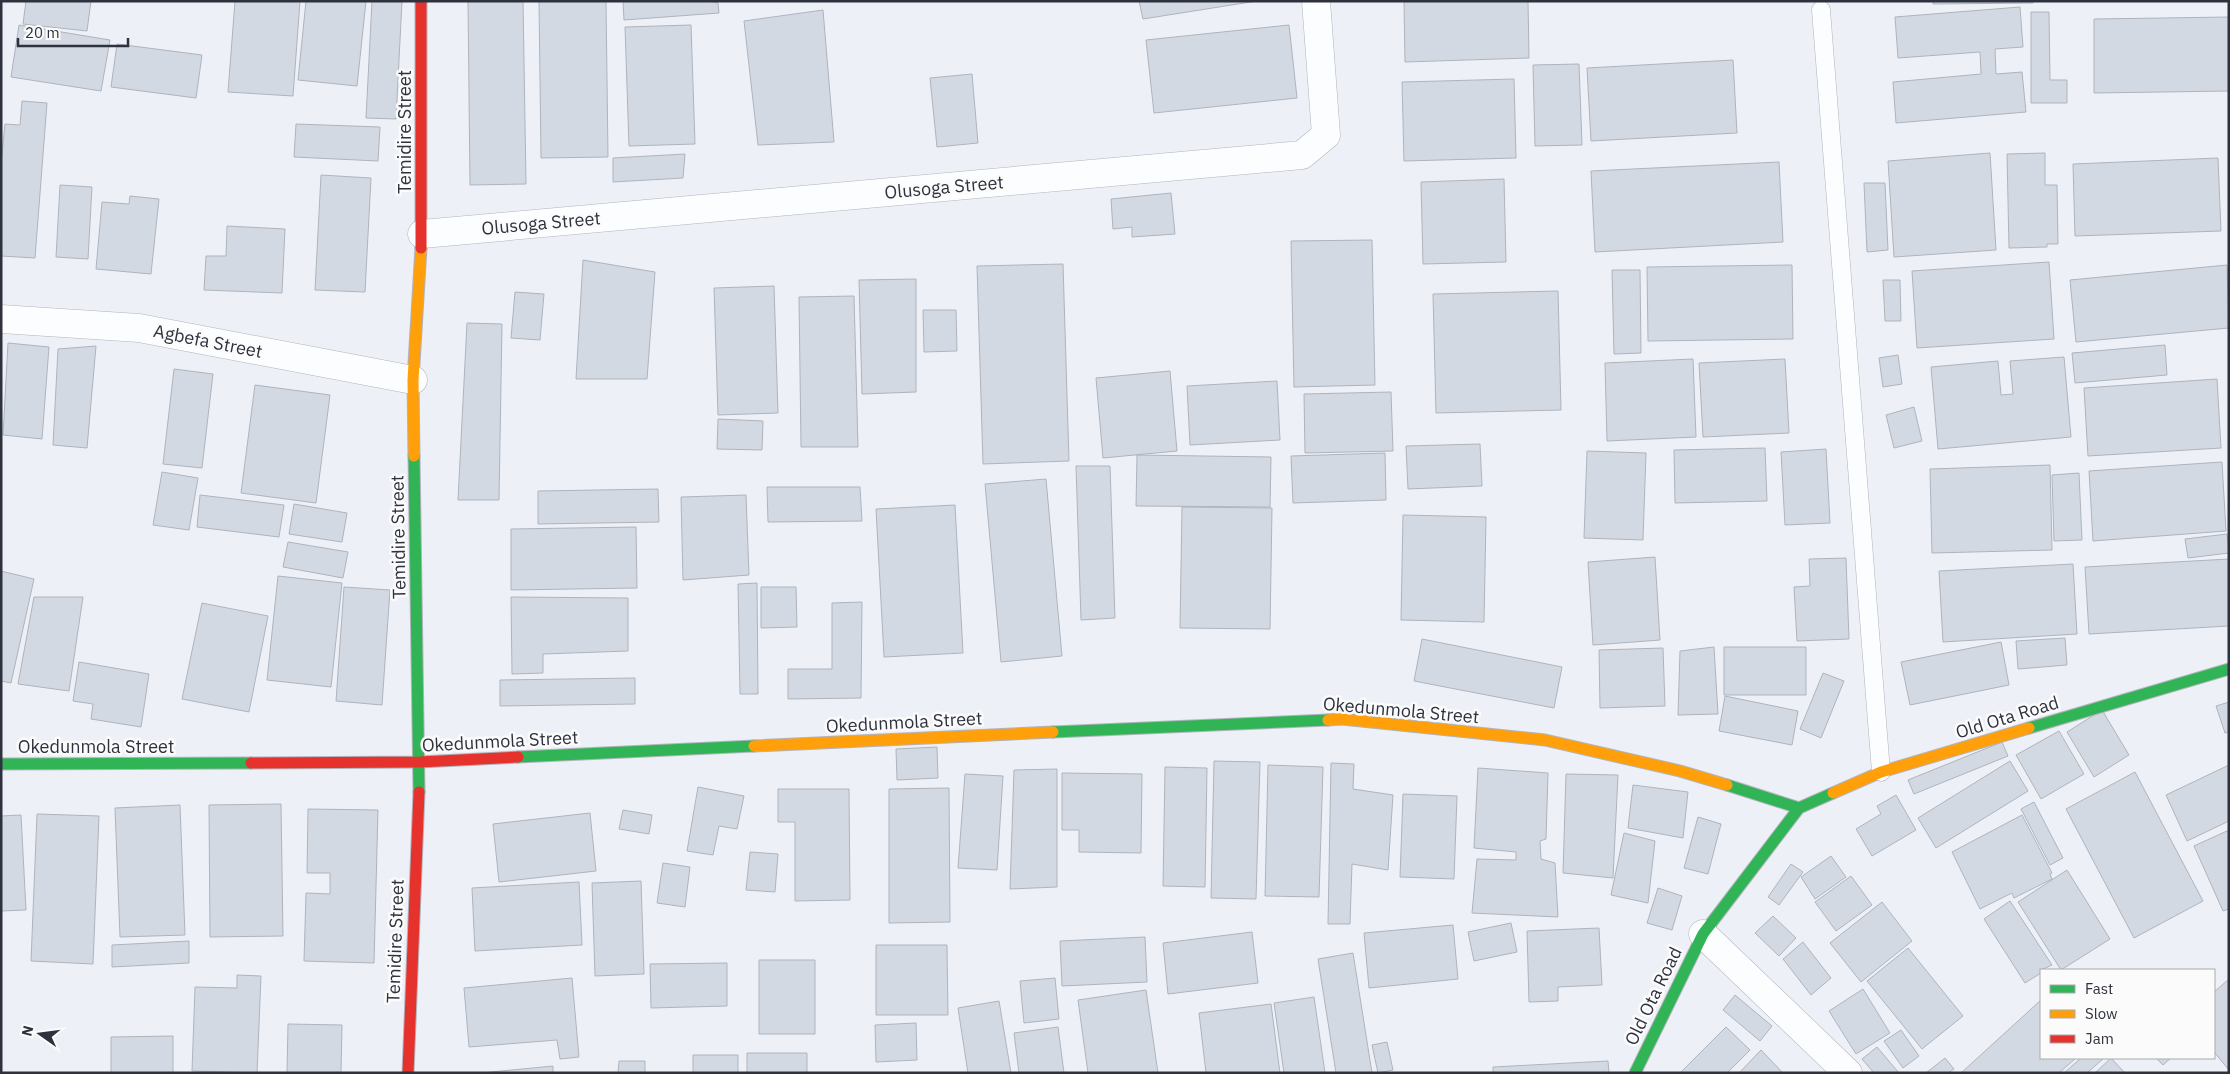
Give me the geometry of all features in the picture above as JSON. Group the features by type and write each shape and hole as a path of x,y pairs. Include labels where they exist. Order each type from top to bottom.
{"street":[{"name":"Temidire Street","path":"408,1073 420,762 413,380 422,234 421,1"},
{"name":"Olusoga Street","path":"422,234 1302,155 1326,135 1316,1"},
{"name":"Agbefa Street","path":"1,319 139,328 413,380"},
{"name":"Old Ota Road","path":"1635,1073 1703,934 1799,808 1881,772 2229,669"},
{"name":"Okedunmola Street","path":"1,764 420,762 1342,719 1545,740 1680,771 1799,808"},
{"path":"1703,934 1848,1073"}],"lane":[{"path":"1821,10 1881,772"}],"building":[{"path":"26,1 91,1 87,31 23,24"},
{"path":"235,1 300,1 293,96 228,92"},
{"path":"306,1 366,1 357,86 298,80"},
{"path":"372,1 402,1 396,119 366,118"},
{"path":"468,1 523,1 526,184 470,185"},
{"path":"539,1 606,1 608,157 541,158"},
{"path":"623,1 709,1 718,3 719,13 624,20"},
{"path":"1139,1 1257,1 1143,19"},
{"path":"1404,1 1528,1 1529,58 1405,62"},
{"path":"1933,1 2033,1 2033,3 1933,4"},
{"path":"2020,7 2023,47 1995,49 1996,74 2022,72 2026,112 1896,123 1893,82 1981,74 1980,52 1898,58 1895,17"},
{"path":"823,10 834,142 758,145 744,21"},
{"path":"2031,12 2049,12 2050,80 2067,80 2067,103 2031,103"},
{"path":"2229,17 2229,91 2094,93 2094,19"},
{"path":"19,25 110,40 101,91 11,77"},
{"path":"691,25 695,144 629,146 625,27"},
{"path":"1289,25 1297,98 1154,113 1146,40"},
{"path":"117,44 202,55 196,98 111,87"},
{"path":"1733,60 1737,133 1591,141 1587,68"},
{"path":"1579,64 1582,145 1535,146 1533,65"},
{"path":"972,74 978,143 937,147 930,78"},
{"path":"1514,79 1516,158 1404,161 1402,82"},
{"path":"22,101 47,103 35,258 1,256 1,164 5,124 20,125"},
{"path":"296,124 380,127 378,161 294,157"},
{"path":"1990,153 1996,250 1894,257 1888,161"},
{"path":"2045,153 2045,185 2057,185 2058,244 2047,244 2047,247 2009,248 2007,154"},
{"path":"685,154 683,178 613,182 613,158"},
{"path":"2218,158 2221,231 2075,236 2073,164"},
{"path":"1779,162 1783,242 1595,252 1591,171"},
{"path":"321,175 371,178 365,292 315,290"},
{"path":"1504,179 1506,262 1423,264 1421,182"},
{"path":"1864,183 1885,183 1888,250 1867,252"},
{"path":"60,185 92,187 88,259 56,257"},
{"path":"1171,193 1175,234 1132,237 1132,227 1113,229 1111,199"},
{"path":"130,196 159,199 151,274 96,269 102,202 129,204"},
{"path":"227,226 285,229 282,293 204,290 206,256 226,256"},
{"path":"1372,240 1375,385 1294,387 1291,241"},
{"path":"583,260 655,272 647,379 576,379"},
{"path":"2049,262 2054,339 1917,348 1912,271"},
{"path":"1063,264 1069,461 983,464 977,266"},
{"path":"1792,265 1793,339 1648,341 1647,267"},
{"path":"2227,265 2229,328 2076,342 2070,280"},
{"path":"1612,270 1640,270 1641,353 1614,354"},
{"path":"916,279 916,392 862,394 859,280"},
{"path":"1883,280 1900,280 1901,321 1885,321"},
{"path":"774,286 778,413 718,415 714,288"},
{"path":"1558,291 1561,410 1436,413 1433,294"},
{"path":"515,292 544,294 540,340 511,338"},
{"path":"854,296 858,447 801,447 799,297"},
{"path":"923,310 956,310 957,351 924,352"},
{"path":"467,323 502,324 499,500 458,500"},
{"path":"8,343 49,347 42,439 3,435"},
{"path":"2165,345 2167,375 2075,383 2072,353"},
{"path":"96,346 87,448 53,445 58,349"},
{"path":"1898,355 1902,384 1883,387 1879,358"},
{"path":"2064,357 2071,437 1938,449 1931,367 1998,361 2001,395 2013,394 2010,361"},
{"path":"1693,359 1696,437 1607,441 1605,363"},
{"path":"1785,359 1789,433 1703,437 1699,363"},
{"path":"174,369 213,374 202,468 163,464"},
{"path":"1170,371 1177,451 1103,458 1096,378"},
{"path":"2217,379 2221,448 2088,456 2084,388"},
{"path":"1277,381 1280,440 1190,445 1187,386"},
{"path":"255,385 330,395 316,503 241,493"},
{"path":"1391,392 1393,451 1305,453 1304,394"},
{"path":"1914,407 1922,441 1894,448 1886,415"},
{"path":"718,419 763,421 762,450 717,449"},
{"path":"1480,444 1482,486 1408,489 1406,446"},
{"path":"1765,448 1767,501 1675,503 1674,450"},
{"path":"1826,449 1830,523 1785,525 1781,452"},
{"path":"1587,451 1646,453 1643,540 1584,538"},
{"path":"1385,453 1386,500 1293,503 1291,456"},
{"path":"1137,455 1271,457 1270,507 1136,506"},
{"path":"2222,462 2226,531 2093,541 2089,471"},
{"path":"2050,465 2052,550 1932,553 1930,469"},
{"path":"1076,466 1110,466 1115,618 1081,620"},
{"path":"162,472 198,478 189,530 153,525"},
{"path":"2079,473 2082,540 2054,541 2052,475"},
{"path":"1046,479 1062,656 1001,662 985,484"},
{"path":"767,487 860,487 862,521 768,522"},
{"path":"658,489 659,522 538,524 538,491"},
{"path":"200,495 284,505 279,537 197,527"},
{"path":"746,495 749,575 683,580 681,497"},
{"path":"294,504 347,513 342,542 289,534"},
{"path":"955,505 963,653 884,657 876,509"},
{"path":"1182,507 1272,508 1270,629 1180,628"},
{"path":"1403,515 1486,517 1484,622 1401,620"},
{"path":"636,527 637,588 511,590 511,529"},
{"path":"2227,534 2229,553 2188,558 2185,539"},
{"path":"288,542 348,552 343,578 283,567"},
{"path":"1655,557 1660,640 1593,645 1588,562"},
{"path":"1846,558 1849,639 1797,641 1794,587 1810,586 1809,559"},
{"path":"2229,559 2229,626 2089,634 2085,567"},
{"path":"2073,564 2077,634 1943,642 1939,571"},
{"path":"1,571 34,579 11,683 1,681"},
{"path":"278,576 342,583 331,687 267,680"},
{"path":"757,583 758,694 740,694 738,584"},
{"path":"344,587 390,590 382,705 336,701"},
{"path":"761,587 796,587 797,627 761,628"},
{"path":"34,597 83,597 69,691 18,684"},
{"path":"511,597 628,598 628,651 543,654 543,673 512,674"},
{"path":"862,602 861,698 788,699 788,669 832,669 832,603"},
{"path":"202,603 268,616 249,712 182,699"},
{"path":"2065,638 2067,665 2018,669 2016,641"},
{"path":"1422,639 1562,667 1554,708 1414,681"},
{"path":"2001,642 2009,685 1910,705 1901,662"},
{"path":"1714,647 1718,714 1678,715 1680,651"},
{"path":"1724,647 1806,647 1806,695 1724,695"},
{"path":"1663,648 1665,706 1600,708 1599,650"},
{"path":"79,662 149,674 141,727 91,719 93,704 73,701"},
{"path":"1823,673 1844,681 1821,738 1800,729"},
{"path":"635,678 635,704 500,706 500,680"},
{"path":"1725,696 1798,711 1792,745 1719,731"},
{"path":"2229,702 2229,732 2225,733 2216,706"},
{"path":"2102,710 2129,755 2094,777 2067,732"},
{"path":"2059,731 2084,774 2041,799 2016,755"},
{"path":"2002,742 2008,756 1914,794 1908,780"},
{"path":"937,747 938,778 897,780 896,749"},
{"path":"1214,761 1260,762 1256,899 1211,898"},
{"path":"2010,761 2028,791 1936,848 1918,818"},
{"path":"1331,763 1354,764 1353,789 1393,795 1388,870 1352,864 1350,924 1328,924"},
{"path":"1268,765 1323,767 1319,897 1265,896"},
{"path":"2229,765 2229,821 2187,841 2166,795"},
{"path":"1165,767 1207,768 1205,887 1163,886"},
{"path":"1478,768 1548,773 1546,839 1540,841 1541,859 1555,863 1558,917 1472,913 1477,859 1516,860 1516,852 1474,848"},
{"path":"1057,769 1057,887 1010,889 1014,770"},
{"path":"2135,772 2203,901 2134,938 2066,809"},
{"path":"1062,773 1142,774 1141,853 1079,852 1079,830 1062,830"},
{"path":"965,774 1003,776 997,870 958,868"},
{"path":"1566,774 1618,775 1613,878 1563,873"},
{"path":"1633,785 1688,792 1683,838 1628,828"},
{"path":"698,787 744,796 737,829 719,826 713,855 687,851"},
{"path":"949,788 950,922 889,923 889,789"},
{"path":"778,789 849,789 850,900 795,901 795,822 778,822"},
{"path":"1403,794 1457,796 1454,879 1400,877"},
{"path":"1896,795 1916,830 1872,856 1856,829 1881,814 1877,806"},
{"path":"2034,802 2063,858 2050,865 2021,809"},
{"path":"281,804 283,936 210,937 209,805"},
{"path":"180,805 185,935 120,937 115,808"},
{"path":"308,809 378,810 374,963 304,961 306,893 330,894 330,873 307,873"},
{"path":"623,810 652,815 649,834 619,829"},
{"path":"590,813 596,871 499,882 493,824"},
{"path":"37,814 99,816 93,964 31,961"},
{"path":"21,815 26,910 1,911 1,816"},
{"path":"2022,815 2052,873 2050,874 2052,879 2014,898 2012,893 1980,909 1952,852"},
{"path":"1698,817 1721,824 1708,874 1684,868"},
{"path":"2229,830 2229,909 2223,911 2194,846"},
{"path":"1624,833 1655,841 1648,903 1611,895"},
{"path":"750,852 778,854 775,892 746,890"},
{"path":"1831,856 1846,877 1815,899 1801,877"},
{"path":"663,863 690,867 685,907 657,903"},
{"path":"1791,864 1803,872 1779,905 1768,897"},
{"path":"2067,870 2110,939 2060,969 2018,902"},
{"path":"1851,876 1872,905 1836,931 1815,902"},
{"path":"641,881 644,974 595,976 592,883"},
{"path":"579,882 582,945 475,951 472,888"},
{"path":"1658,888 1682,896 1672,930 1647,923"},
{"path":"2010,901 2052,965 2040,969 2040,974 2025,983 1984,919"},
{"path":"1882,902 1912,941 1861,982 1830,943"},
{"path":"1773,916 1796,938 1779,956 1755,933"},
{"path":"1511,923 1517,952 1474,961 1468,932"},
{"path":"1453,925 1458,979 1369,988 1364,933"},
{"path":"1599,928 1602,985 1558,987 1558,1001 1529,1002 1527,931"},
{"path":"1252,932 1258,983 1168,994 1163,943"},
{"path":"1145,937 1147,982 1062,986 1060,941"},
{"path":"189,941 189,963 112,967 112,945"},
{"path":"1803,942 1831,978 1811,995 1783,959"},
{"path":"876,945 947,945 948,1015 876,1015"},
{"path":"1908,948 1963,1016 1922,1049 1867,981"},
{"path":"1353,953 1372,1073 1336,1073 1318,959"},
{"path":"759,960 815,960 815,1034 759,1034"},
{"path":"727,963 727,1006 651,1008 650,964"},
{"path":"237,975 261,976 257,1073 192,1071 195,987 237,988"},
{"path":"572,978 579,1057 560,1059 557,1040 469,1047 464,988"},
{"path":"1055,978 1059,1019 1024,1023 1020,981"},
{"path":"2229,979 2229,1070 2215,1053 2215,991"},
{"path":"1863,989 1890,1033 1856,1054 1829,1011"},
{"path":"1146,990 1158,1073 1088,1073 1078,1000"},
{"path":"1735,995 1772,1026 1760,1041 1723,1010"},
{"path":"1314,997 1325,1073 1284,1073 1274,1003"},
{"path":"999,1001 1011,1073 968,1073 958,1008"},
{"path":"2040,1001 2040,1059 2075,1059 2059,1073 1961,1073"},
{"path":"1271,1004 1280,1073 1206,1073 1199,1013"},
{"path":"916,1023 917,1060 876,1062 875,1025"},
{"path":"288,1024 342,1025 341,1073 287,1073"},
{"path":"1058,1027 1064,1073 1019,1073 1014,1033"},
{"path":"1726,1027 1750,1050 1727,1073 1680,1073"},
{"path":"1901,1030 1919,1056 1903,1068 1884,1041"},
{"path":"173,1036 173,1073 111,1073 111,1037"},
{"path":"1387,1042 1393,1070 1378,1073 1372,1045"},
{"path":"1877,1047 1899,1073 1874,1073 1862,1059"},
{"path":"1761,1050 1783,1073 1739,1073"},
{"path":"747,1053 807,1053 807,1073 747,1073"},
{"path":"693,1055 738,1055 738,1073 693,1073"},
{"path":"1945,1058 1954,1069 1948,1073 1926,1073"},
{"path":"2080,1059 2103,1059 2087,1073 2064,1073"},
{"path":"2112,1059 2125,1073 2095,1073"},
{"path":"2157,1059 2170,1059 2163,1065"},
{"path":"619,1061 645,1061 645,1073 618,1073"},
{"path":"1608,1061 1609,1073 1493,1073 1493,1067"},
{"path":"553,1066 553,1073 481,1073"}],"traffic: fast":[{"path":"414,456 419,792"},
{"path":"2029,728 2229,669"},
{"path":"1053,732 1328,720"},
{"path":"518,757 754,746"},
{"path":"1,764 251,763"},
{"path":"1727,785 1799,808"},
{"path":"1635,1073 1703,934 1799,808 1833,793"}],"traffic: slow":[{"path":"414,456 413,380 421,248"},
{"path":"1328,720 1342,719 1545,740 1680,771 1727,785"},
{"path":"1833,793 1881,772 2029,728"},
{"path":"754,746 1053,732"}],"traffic: jam":[{"path":"421,1 421,248"},
{"path":"251,763 420,762 518,757"},
{"path":"408,1073 419,792"}]}
